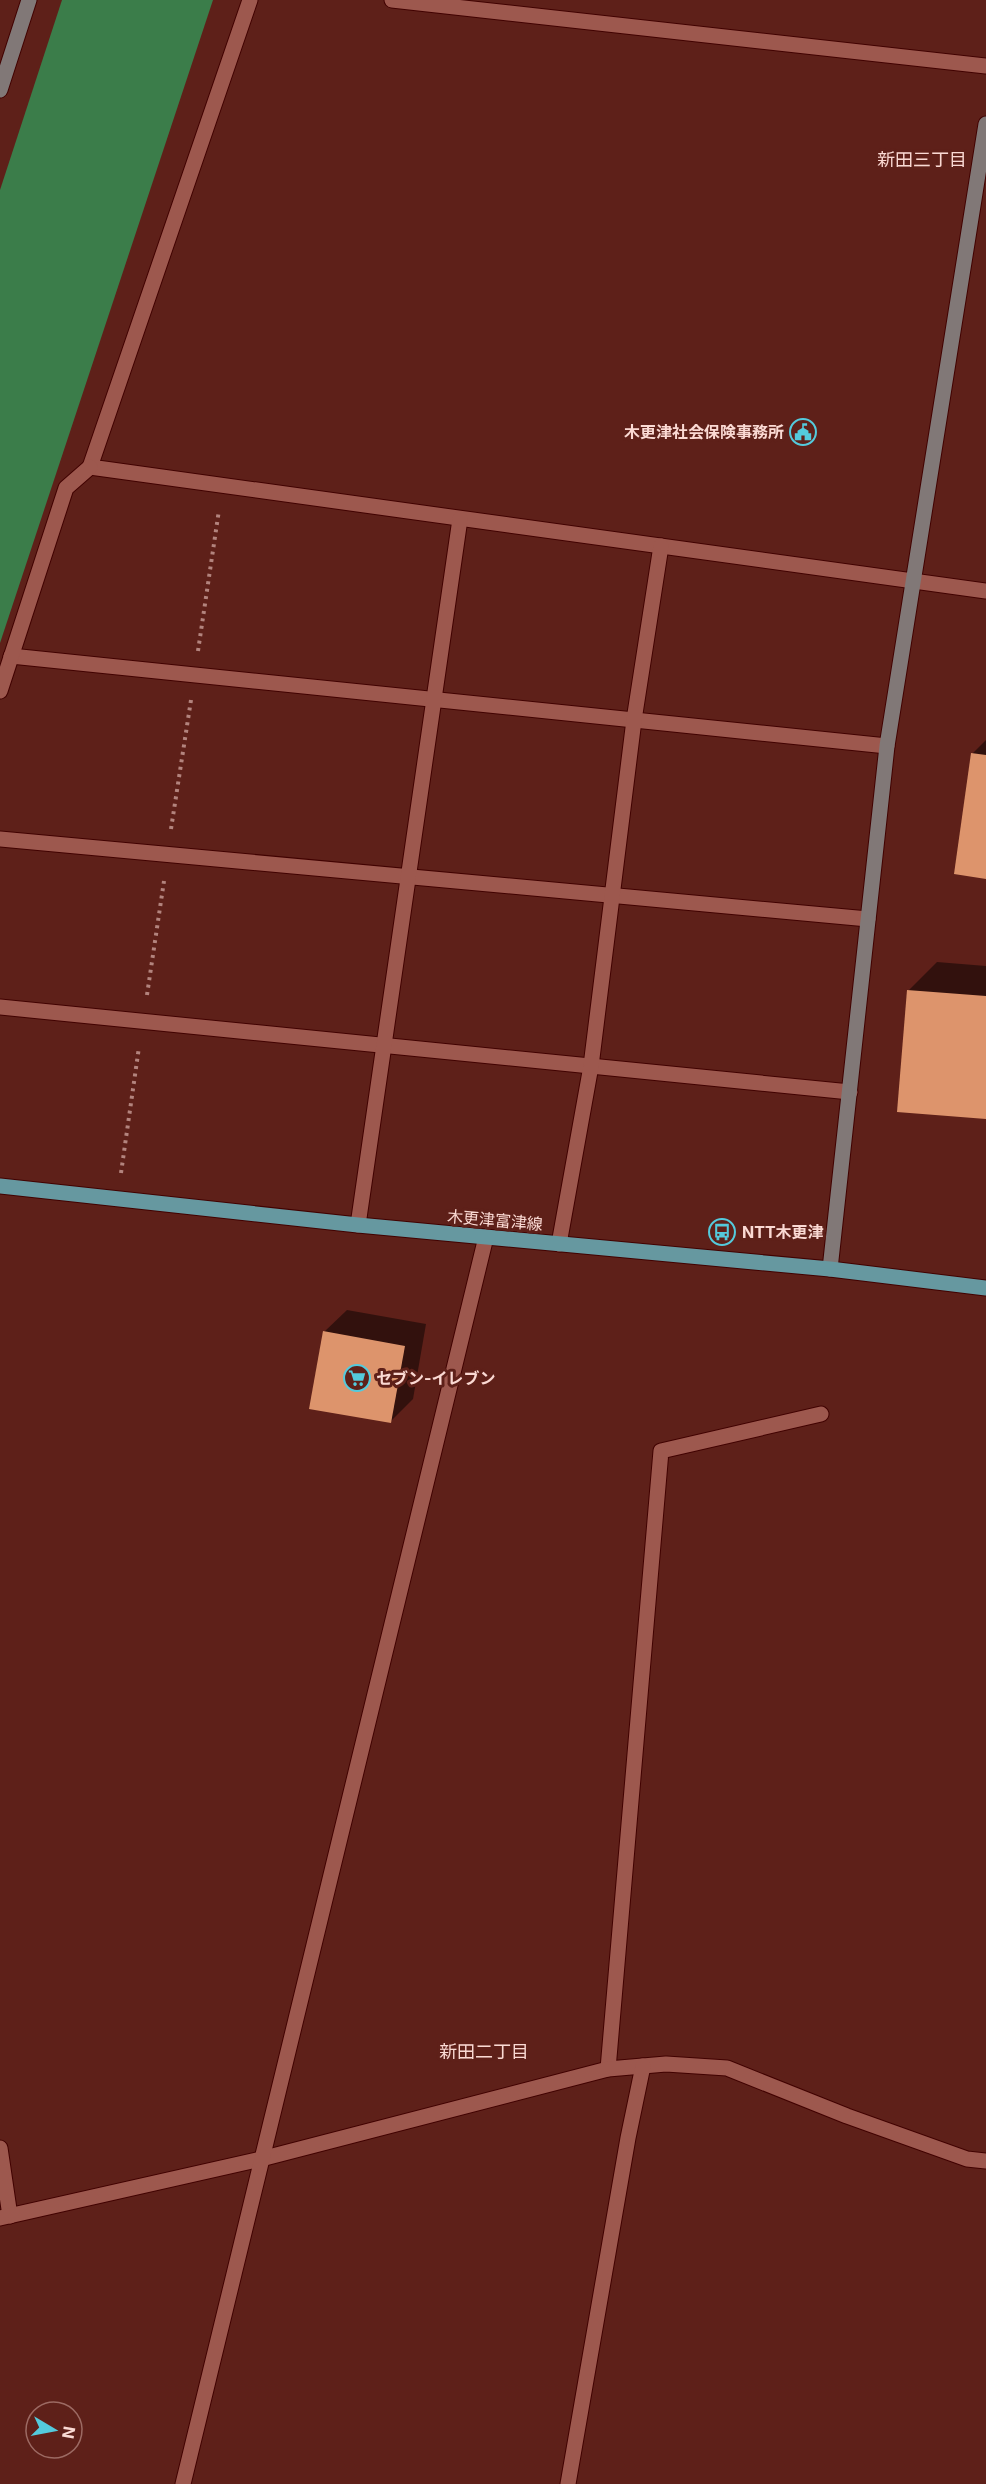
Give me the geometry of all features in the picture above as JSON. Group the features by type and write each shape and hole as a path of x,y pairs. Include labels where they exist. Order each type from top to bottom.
{"main road":[{"name":"木更津富津線","path":"0,1186 358,1225 830,1269 986,1287"}],"street":[{"path":"0,90 29,0"},
{"path":"0,691 66,488 90,467 250,0"},
{"path":"392,0 986,66"},
{"path":"830,1269 887,746 986,124"},
{"path":"90,467 986,591"},
{"path":"358,1225 460,519"},
{"path":"559,1244 591,1065 614,896 634,720 661,546"},
{"path":"11,656 887,746"},
{"path":"0,840 868,919"},
{"path":"0,1007 850,1092"},
{"path":"183,2484 486,1237"},
{"path":"608,2069 662,1451 821,1414"},
{"path":"0,2148 5,2217 261,2159 608,2069 666,2064 727,2068 912,2140 967,2159 986,2161"},
{"path":"568,2484 628,2138 643,2066"}],"shaded area":[{"path":"62,0 213,0 0,643 0,190"}],"building":[{"path":"971,753 986,755 986,879 954,874"},
{"path":"907,990 986,996 986,1119 897,1112"},
{"name":"セブン-イレブン","path":"323,1331 405,1346 391,1423 309,1409"}],"place":[{"name":"木更津社会保険事務所","path":"803,432"},
{"name":"NTT木更津","path":"722,1232"},
{"name":"セブン-イレブン","path":"357,1378"}],"district":[{"name":"新田三丁目","path":"922,159"},
{"name":"新田二丁目","path":"484,2051"}]}
